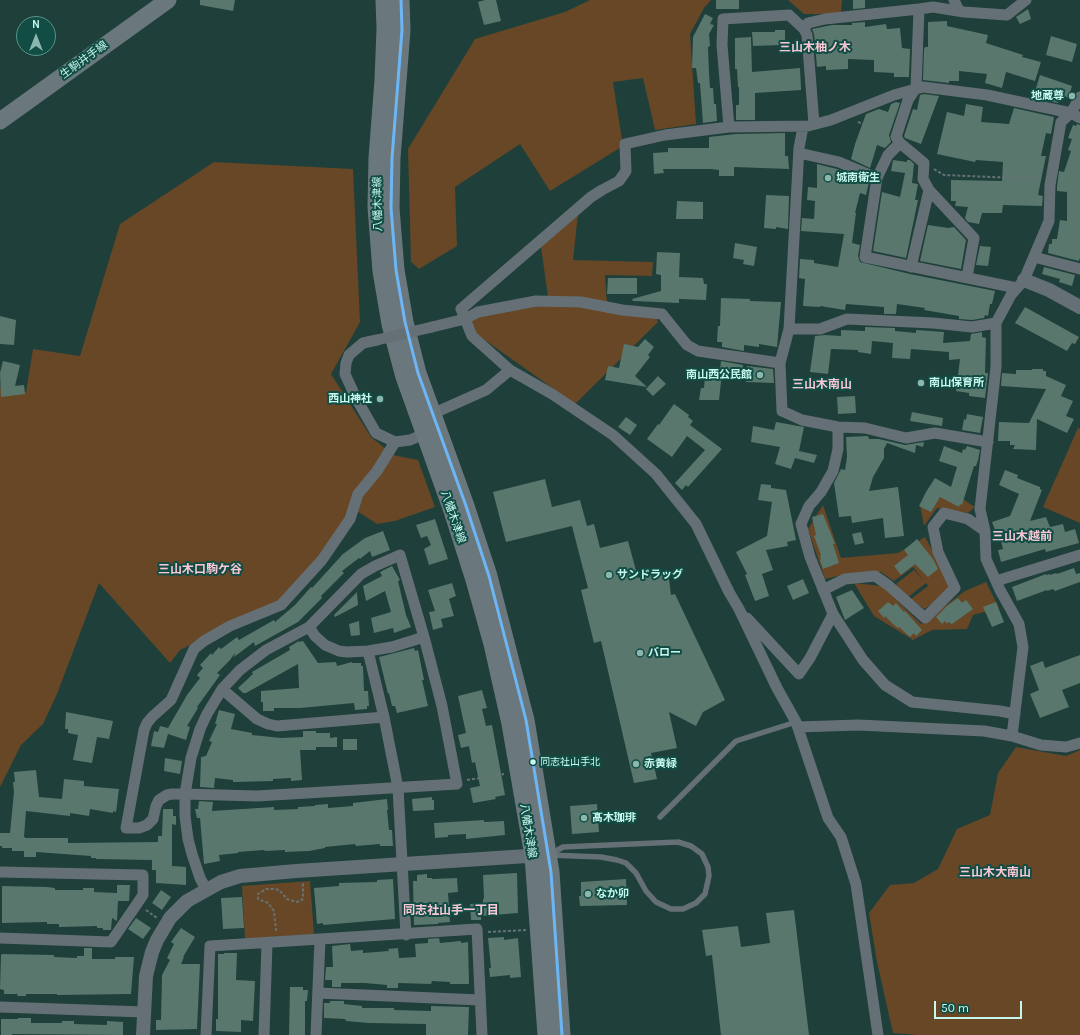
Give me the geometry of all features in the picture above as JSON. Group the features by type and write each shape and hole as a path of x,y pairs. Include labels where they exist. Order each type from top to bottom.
{"main road":[{"name":"生駒井手線","path":"0,121 168,0"},
{"name":"八幡木津線","path":"384,0 386,29 377,158 376,207 381,271 390,324 404,378 452,511 492,644 541,856 546,1035"},
{"name":"八幡木津線","path":"401,0 402,30 392,158 391,208 396,270 404,322 418,373 466,506 489,576 526,720 541,856 559,973 562,1035"}],"street":[{"path":"954,0 959,12"},
{"path":"804,29 808,23 825,20 933,7 959,12 1007,15 1026,0"},
{"path":"919,9 916,88 908,100 898,140 888,155 877,178 864,258 966,278 1021,284 1049,290 1080,307"},
{"path":"729,127 722,44 723,20 789,15 804,29 807,35 814,124"},
{"path":"878,1035 856,884 841,837 828,818 797,725 777,688 739,609 728,592 696,524 656,474 613,435 552,394 510,370 472,336 461,309 591,197 620,181 626,172 625,144 665,135 729,127 803,127 842,115 894,95 923,87 987,95 1075,115"},
{"path":"1012,736 1023,647 1019,624 986,559 985,531 980,509 996,367 996,323 1011,295 1021,284 1049,221 1051,180 1061,122 1075,115 1080,97"},
{"path":"803,127 799,153 789,329 780,363 782,411 802,420 838,427 866,428 906,438 935,433 988,442"},
{"path":"898,140 924,163 923,179 929,190 974,238 966,278"},
{"path":"799,153 839,162 877,178"},
{"path":"911,267 929,190"},
{"path":"1034,257 1080,269"},
{"path":"510,370 486,390 432,414 424,434 410,440 395,442 376,433 356,398 345,374 346,363 349,355 363,343 465,319 478,312 536,301 581,302 622,310 662,314 687,345 698,351 780,363"},
{"path":"789,329 820,329 847,319 933,323 972,327 996,323"},
{"path":"838,427 838,449 833,471 821,492 809,506 801,524 810,557 834,614 863,660 885,685 912,702 1000,711 1015,714"},
{"path":"206,889 200,878 188,839 185,816 185,794 188,770 194,745 207,714 222,689 240,670 266,650 309,627 361,574 400,554 442,706 457,784 257,796 185,794 172,794 159,800 153,819 147,825 139,828 126,828 144,730 147,723 171,700 194,649 204,641 230,626 281,605 322,560 350,519 358,494 377,471 395,442"},
{"path":"823,590 845,579 875,576 888,585 925,618 955,588 938,552 933,527 944,513 968,519 985,531"},
{"path":"996,581 1080,556"},
{"path":"739,609 800,674 834,614"},
{"path":"309,627 320,641 331,648 347,652 368,651 392,647 424,637"},
{"path":"368,651 384,717 398,788 406,934"},
{"path":"222,689 256,719 277,726 384,717"},
{"path":"797,725 858,725 984,731 1012,736 1041,745 1066,747 1080,743"},
{"path":"143,1035 146,976 152,952 157,940 166,924 187,901 206,889 221,882 240,876 296,871 541,856"},
{"path":"0,872 144,876 142,895 111,942 0,938"},
{"path":"206,1035 210,946 477,929 482,1035"},
{"path":"316,1035 320,940"},
{"path":"264,1035 272,942"},
{"path":"318,993 480,1000"},
{"path":"0,1007 144,1012"}],"lane":[{"path":"660,817 736,741 797,725"},
{"path":"678,842 691,846 702,854 708,867 708,883 705,894 696,903 683,909 671,909 652,899 636,873 626,863 601,857 541,856 563,847 678,842"}],"path":[{"path":"842,115 898,140"},
{"path":"924,163 944,175 1051,180"},
{"path":"457,784 508,773"},
{"path":"272,942 274,911 268,903 258,899 258,894 266,889 279,890 287,899 297,902 302,900 304,897 303,879"},
{"path":"136,904 161,920"},
{"path":"477,933 529,930"}],"shaded area":[{"path":"590,0 711,0 704,8 690,34 696,124 655,130 643,78 613,82 623,146 550,191 520,144 455,187 457,246 419,269 411,262 408,149 475,39 565,12"},
{"path":"788,0 842,0 841,14 804,14"},
{"path":"214,162 353,169 360,322 331,374 371,437 387,450 346,518 319,559 278,602 180,650 170,663 99,583 57,694 43,724 21,745 0,787 0,387 26,392 33,349 80,356 120,224"},
{"path":"578,214 573,260 653,262 652,276 605,275 607,304 548,297 541,247"},
{"path":"542,305 585,307 656,318 658,322 575,404 475,333 468,318"},
{"path":"1078,428 1080,429 1080,523 1043,507"},
{"path":"393,455 418,460 435,507 395,521 377,524 355,510 371,481"},
{"path":"935,481 975,507 968,513 937,508 924,526 920,505"},
{"path":"823,505 841,558 898,553 925,537 954,590 924,609 911,599 928,586 926,583 907,598 896,584 914,570 925,582 913,567 894,581 881,572 846,574 825,579 808,529"},
{"path":"986,582 999,608 973,615 967,629 932,630 913,640 874,616 854,583 882,586 921,624 965,591"},
{"path":"1016,747 1066,756 1080,750 1080,1035 918,1035 893,1033 877,962 869,913 890,885 914,883 938,869 957,829 990,815 998,773"},
{"path":"310,881 314,934 245,939 242,886"}],"building":[{"path":"200,0 235,0 233,11 200,5"},
{"path":"485,0 496,0 501,21 484,25 478,2"},
{"path":"716,0 739,0 739,9 716,9"},
{"path":"853,0 865,0 865,8 853,9"},
{"path":"1028,9 1031,19 1020,24 1016,17"},
{"path":"705,14 713,18 710,24 714,25 709,34 710,46 708,47 710,88 713,88 717,121 703,123 700,83 698,83 696,68 692,68 693,37"},
{"path":"947,21 947,26 988,35 986,43 1023,55 1022,57 1041,62 1035,81 1006,72 1002,88 985,83 987,74 959,71 959,81 949,81 949,83 923,80 924,49 925,47 928,47 928,22"},
{"path":"865,22 865,27 886,24 887,29 900,28 902,48 910,49 909,77 894,77 894,73 874,72 874,60 848,59 848,69 826,70 826,66 817,67 814,34 812,29 832,25 852,25 852,23"},
{"path":"775,30 785,30 785,42 782,42 782,45 753,46 752,32 775,32"},
{"path":"1051,36 1077,44 1072,62 1046,55"},
{"path":"751,37 752,72 800,68 801,90 755,93 755,120 736,120 736,105 739,105 739,87 737,69 735,69 735,38"},
{"path":"1040,75 1072,86 1068,98 1061,94 1058,103 1033,98"},
{"path":"924,94 939,96 921,144 905,138 904,136 913,109 917,110 920,95"},
{"path":"896,102 900,103 889,135 891,142 885,148 877,145 870,168 851,159 866,114 879,109 888,112 891,104"},
{"path":"966,104 983,107 981,122 1009,124 1014,108 1054,117 1051,134 1046,133 1041,156 1046,156 1038,195 1043,196 1042,206 1003,205 1002,213 982,213 979,224 968,222 965,218 968,207 955,206 956,201 951,201 951,180 1002,181 1003,162 976,160 975,162 937,154 947,112 964,116"},
{"path":"1077,124 1080,125 1079,261 1048,253 1049,244 1052,244 1052,239 1057,239 1060,220 1067,221 1067,192 1057,191 1057,186 1059,171 1064,172 1071,151 1068,150 1072,139 1068,138 1073,125 1076,126"},
{"path":"785,133 785,156 788,156 789,169 734,167 734,176 719,176 719,170 711,169 663,169 664,173 654,174 653,153 668,152 668,148 709,148 709,137 736,134"},
{"path":"893,160 907,162 907,160 910,160 914,164 912,183 918,184 915,200 918,200 906,258 873,251 882,192 900,197 905,173 891,171"},
{"path":"817,164 837,169 869,182 866,195 860,193 855,213 852,243 860,245 858,256 860,262 910,274 995,291 992,304 990,304 988,316 985,315 984,318 972,320 959,319 959,316 924,310 925,308 897,304 896,314 884,314 884,307 846,304 845,310 820,306 803,306 805,279 799,278 800,259 814,260 814,263 838,267 844,234 801,231 802,218 814,219 815,201 807,200 808,187 817,188"},
{"path":"766,195 789,196 788,229 776,227 776,229 764,228"},
{"path":"677,201 703,202 703,219 676,219"},
{"path":"928,225 948,228 954,227 966,240 961,269 920,261"},
{"path":"735,243 757,247 754,266 743,264 744,260 733,258"},
{"path":"980,246 991,247 988,266 976,265"},
{"path":"657,252 680,253 679,277 703,278 704,284 707,284 706,300 679,299 679,303 633,301 632,299 661,291 661,275 656,274"},
{"path":"1044,267 1075,275 1072,286 1059,282 1060,279 1042,274"},
{"path":"608,278 637,278 637,294 607,294"},
{"path":"721,298 781,302 777,347 759,344 759,347 744,345 744,351 722,347 722,342 717,342 718,326 720,326"},
{"path":"1025,307 1079,337 1075,344 1072,343 1067,351 1015,323"},
{"path":"0,316 16,320 14,345 0,344"},
{"path":"865,327 895,328 895,331 916,333 916,330 944,332 943,343 970,341 971,334 982,332 982,337 986,338 985,373 988,373 985,398 969,396 969,393 956,391 960,359 949,360 949,352 911,349 910,359 892,358 893,343 872,341 871,354 858,352 858,350 831,349 828,374 810,372 815,336 841,336 841,330 865,331"},
{"path":"645,339 654,347 648,355 650,357 635,376 647,387 605,380 608,366 619,368 624,344 638,347"},
{"path":"3,361 20,365 15,386 24,385 25,394 1,397 0,373"},
{"path":"721,361 743,365 743,371 720,370"},
{"name":"南山西公民館","path":"747,366 773,369 774,383 746,382"},
{"path":"1043,369 1043,371 1046,371 1046,376 1066,385 1061,396 1073,401 1066,416 1074,419 1067,433 1037,419 1036,450 1013,449 1015,445 1010,445 1010,441 998,441 999,422 1029,423 1046,389 1001,386 1002,373 1016,374 1016,370"},
{"path":"711,372 722,373 719,400 699,400 701,388 704,388 705,377 710,378"},
{"path":"658,376 666,384 653,396 646,389"},
{"path":"855,396 856,413 838,414 837,397"},
{"path":"674,404 689,415 688,417 693,421 690,425 722,449 688,487 686,485 682,490 675,483 705,450 687,436 672,457 647,439"},
{"path":"912,412 943,418 942,426 910,421"},
{"path":"967,414 983,417 980,433 962,430 964,419 966,420"},
{"path":"626,417 637,425 630,435 618,427"},
{"path":"776,422 804,427 799,451 817,455 814,463 795,458 791,469 775,464 780,447 751,442 753,426 774,430"},
{"path":"868,436 869,439 879,439 905,445 924,442 923,447 916,445 915,453 887,443 884,449 884,458 873,477 869,491 898,487 904,536 885,538 883,518 852,523 851,516 839,517 834,483 841,469 845,470 847,457 846,437"},
{"path":"944,446 962,453 963,449 965,450 967,446 980,450 978,460 976,466 974,466 962,505 960,504 959,507 940,497 931,512 919,506 926,492 935,478 951,487 957,467 939,461"},
{"path":"1005,470 1018,475 1017,478 1040,487 1042,490 1030,521 1046,517 1050,527 1063,524 1065,532 1075,529 1079,543 1046,552 1045,549 1001,562 998,550 1003,549 998,529 995,530 992,522 1010,516 1019,494 999,485"},
{"path":"545,479 552,507 580,500 587,526 594,524 600,548 628,541 638,578 668,571 671,595 675,594 725,700 703,712 696,726 669,712 677,748 651,753 657,779 634,783 601,641 594,643 581,590 588,588 572,526 506,542 493,492"},
{"path":"761,484 771,485 771,488 786,490 796,540 787,542 788,546 766,550 773,570 762,574 769,596 755,601 745,575 747,574 736,552 767,536 772,502 758,500"},
{"path":"823,514 835,544 833,544 839,563 823,569 820,560 821,555 814,536 816,535 812,517"},
{"path":"435,519 448,559 429,565 424,549 431,545 427,536 421,538 416,525"},
{"path":"383,531 390,550 372,557 370,551 360,559 359,558 342,571 344,573 298,622 255,646 254,642 234,657 235,653 217,673 220,675 197,707 198,708 187,726 190,727 186,740 168,734 164,748 151,746 154,731 158,732 160,726 168,728 187,695 200,678 197,675 203,668 200,665 211,653 212,655 219,647 221,649 237,637 239,640 274,620 275,622 295,605 311,587 312,588 343,554 365,538"},
{"path":"861,532 864,543 855,545 852,534"},
{"path":"917,539 933,559 938,569 928,577 915,564 901,575 894,566 908,555 904,550"},
{"path":"392,566 400,580 398,581 406,615 411,627 394,633 393,628 374,633 371,618 391,612 385,591 366,601 363,586 382,576 380,572"},
{"path":"1074,568 1076,574 1080,573 1080,582 1055,591 1053,589 1047,590 1017,601 1012,587 1046,574 1057,574"},
{"path":"803,579 809,593 793,600 787,586"},
{"path":"452,583 456,596 449,599 454,616 441,619 443,627 433,630 429,612 435,611 428,590"},
{"path":"852,590 864,608 845,620 836,597"},
{"path":"357,592 358,605 335,617 334,615"},
{"path":"958,598 962,603 966,600 973,609 952,624 948,622 947,624 945,621 942,624 936,617"},
{"path":"888,602 893,606 896,603 922,630 916,636 914,633 910,637 885,616 884,618 878,611"},
{"path":"996,602 1004,622 992,627 983,607"},
{"path":"359,621 360,635 351,636 349,624"},
{"path":"299,641 303,641 318,663 336,662 337,666 352,662 361,663 361,666 363,666 364,691 368,691 369,706 367,706 367,709 355,710 354,703 300,708 274,708 274,711 263,711 261,691 299,688 298,664 246,693 243,693 238,688 253,674 252,672 290,650 289,647"},
{"path":"414,648 415,651 418,650 424,680 422,680 428,706 397,713 395,706 392,706 389,693 388,694 379,657"},
{"path":"1080,655 1080,683 1062,690 1069,707 1040,718 1030,694 1039,690 1030,666 1043,661 1045,668"},
{"path":"482,690 487,708 482,709 486,726 492,725 505,795 495,797 496,799 473,803 470,788 480,786 475,762 472,763 469,746 461,748 458,735 466,733 458,696"},
{"path":"219,710 235,714 231,729 252,733 252,735 281,738 303,737 303,731 330,733 330,738 337,737 337,747 316,747 316,750 300,750 302,780 291,781 291,778 273,779 273,781 233,782 233,780 215,778 214,788 200,787 201,757 206,756 212,742 209,741 217,724 215,724"},
{"path":"66,712 113,721 109,739 97,737 92,763 73,760 78,735 68,733 68,729 65,729"},
{"path":"343,739 357,739 357,750 343,750"},
{"path":"165,758 182,761 180,774 164,771"},
{"path":"36,770 39,797 62,799 64,779 84,781 84,786 119,789 116,812 113,811 113,813 90,809 89,816 70,813 70,816 26,811 25,838 68,838 68,843 158,842 158,836 162,836 163,809 173,809 173,816 176,816 176,825 172,824 172,866 186,867 186,885 156,883 156,870 152,870 152,860 96,859 91,858 91,856 36,852 36,857 24,857 24,851 12,851 12,848 2,848 2,846 0,846 0,833 10,833 14,792 13,782 15,782 14,772"},
{"path":"432,797 432,800 434,800 434,810 413,811 412,799"},
{"path":"387,799 389,830 392,830 393,846 380,846 380,844 356,846 355,844 325,847 309,851 285,852 285,850 264,850 238,852 219,855 220,861 204,864 200,818 197,818 195,809 198,809 199,801 213,802 212,811 274,807 274,810 298,809 298,807 328,804 328,808 353,806 353,803"},
{"path":"597,804 599,832 572,834 570,806"},
{"path":"484,820 484,822 504,821 505,835 466,839 466,834 448,835 448,837 435,838 434,823"},
{"path":"517,873 518,913 481,916 481,920 471,920 470,904 483,903 483,875"},
{"path":"427,874 427,878 432,879 457,878 458,892 448,893 450,922 414,925 413,881 417,881 417,875"},
{"path":"393,879 395,919 323,925 323,923 317,924 314,888 339,886 339,883 377,882 377,880"},
{"path":"626,879 627,905 580,906 579,896 581,896 581,882"},
{"path":"117,885 130,885 129,901 118,901 117,921 112,918 111,930 103,930 103,928 97,928 97,926 59,927 59,924 47,924 47,922 2,923 2,886 47,887 55,888 55,890 83,890 83,888 94,888 94,892 117,893"},
{"path":"161,890 171,897 162,910 152,903"},
{"path":"242,897 244,928 223,929 221,898"},
{"path":"794,910 809,1035 721,1035 712,955 706,956 702,930 738,926 741,947 770,943 766,913"},
{"path":"136,918 151,928 143,939 128,929"},
{"path":"181,928 195,937 183,957 181,964 200,964 197,1029 156,1030 156,1020 161,1020 162,975 170,960 167,958 174,944 171,942"},
{"path":"504,937 504,940 518,938 521,977 510,978 510,975 490,977 489,968 491,968 488,938"},
{"path":"439,938 440,943 461,941 461,943 468,942 469,984 450,984 450,982 432,981 431,984 398,983 398,988 387,988 387,985 365,983 341,983 341,987 332,987 332,980 325,980 326,967 333,967 332,946 350,944 351,951 363,950 363,953 389,951 388,949 398,948 399,958 416,957 415,944 428,943 428,939"},
{"path":"84,948 92,948 92,959 134,957 131,994 26,994 26,996 17,996 18,994 4,994 4,990 0,989 2,954 54,955 54,957 77,958 77,956 84,956"},
{"path":"237,953 236,980 255,981 253,1021 241,1020 241,1032 216,1031 216,1019 218,1019 218,954"},
{"path":"290,987 303,987 303,990 308,990 307,1001 305,1001 305,1035 289,1035"},
{"path":"330,1001 344,1001 344,1004 362,1006 362,1008 394,1008 394,1010 431,1011 431,1006 469,1007 468,1035 426,1035 426,1024 369,1023 346,1021 345,1019 324,1018 324,1003 330,1003"},
{"path":"31,1018 31,1023 62,1023 62,1021 74,1021 74,1024 107,1025 107,1021 123,1022 123,1035 1,1035 1,1019"}],"transit line":[{"name":"50","path":"401,0 402,30 392,158 391,208 396,270 405,322 418,373 466,506 489,576 526,720 551,872 562,1035"}],"place":[{"name":"地蔵尊","path":"1072,96"},
{"name":"城南衛生","path":"828,178"},
{"name":"南山西公民館","path":"760,375"},
{"name":"南山保育所","path":"921,383"},
{"name":"西山神社","path":"380,399"},
{"name":"サンドラッグ","path":"609,575"},
{"name":"バロー","path":"640,653"},
{"name":"同志社山手北","path":"533,762"},
{"name":"赤黄緑","path":"636,764"},
{"name":"髙木珈琲","path":"584,818"},
{"name":"なか卯","path":"588,894"}],"district":[{"name":"三山木柚ノ木","path":"815,48"},
{"name":"三山木南山","path":"822,385"},
{"name":"三山木越前","path":"1022,537"},
{"name":"三山木口駒ケ谷","path":"200,570"},
{"name":"三山木大南山","path":"995,873"},
{"name":"同志社山手一丁目","path":"451,911"}]}
